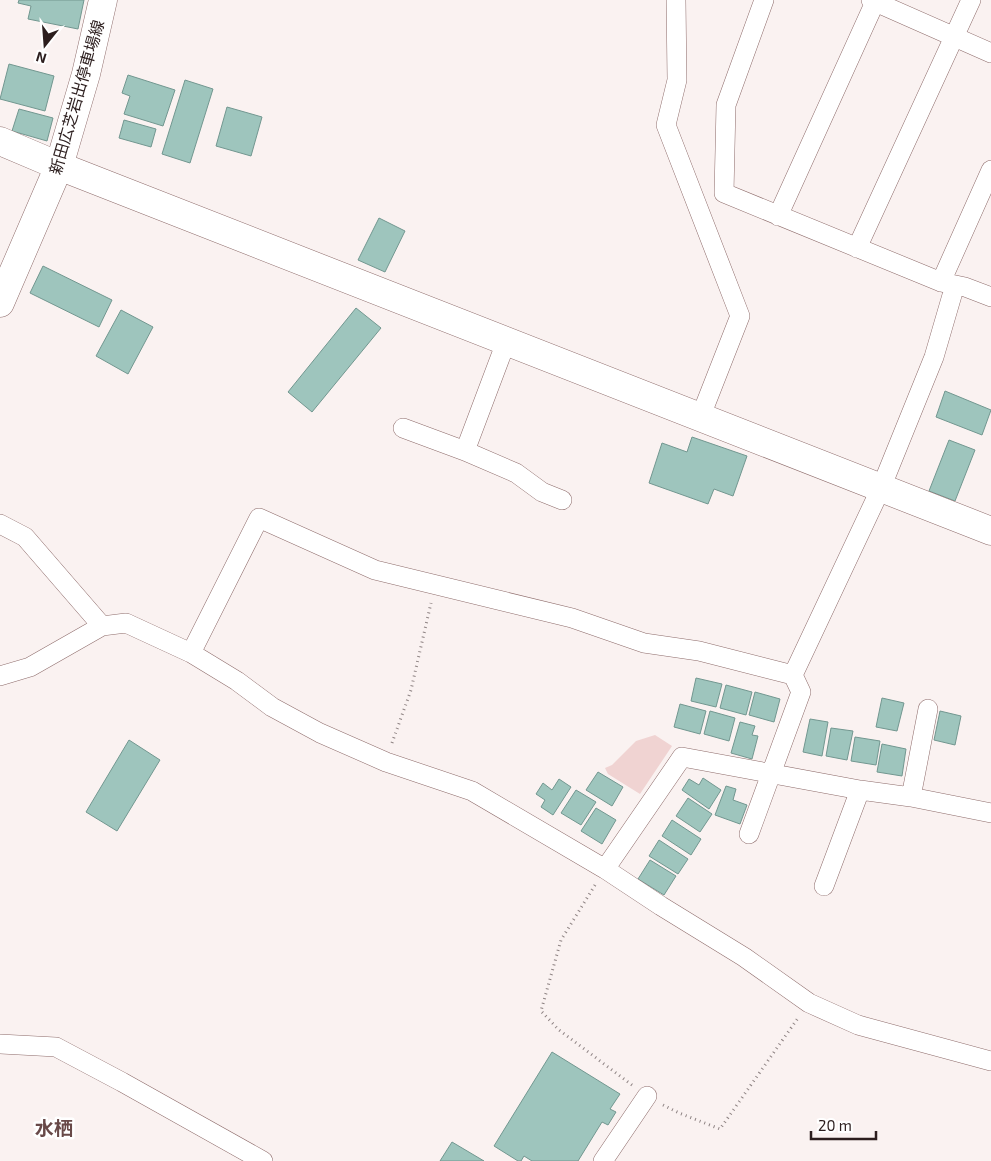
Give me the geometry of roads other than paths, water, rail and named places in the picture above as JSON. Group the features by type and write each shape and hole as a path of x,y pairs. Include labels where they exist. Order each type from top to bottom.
{"street":[{"name":"新田広芝岩出停車場線","path":"0,303 59,166 86,74 103,0"},
{"path":"676,0 677,80 666,125 740,316 700,418"},
{"path":"764,0 726,105 724,193 948,284 965,286 991,297"},
{"path":"857,248 971,0"},
{"path":"778,216 873,1 991,53"},
{"path":"0,141 506,342 991,531"},
{"path":"749,834 801,692 794,674 881,488 934,357 948,284 991,170"},
{"path":"466,451 506,342"},
{"path":"403,428 466,451 516,473 542,492 562,500"},
{"path":"191,653 260,518 375,570 572,618 644,643 699,651 794,674"},
{"path":"0,524 25,537 102,626"},
{"path":"0,676 30,667 102,626 126,623 191,653 237,681 272,707 320,733 386,762 472,791 605,869 660,906 744,957 809,1003 858,1025 991,1060"},
{"path":"911,798 928,709"},
{"path":"605,869 682,757 991,813"},
{"path":"824,886 860,790"},
{"path":"0,1044 56,1047 263,1161"},
{"path":"603,1161 646,1096"}],"district":[{"name":"水栖","path":"54,1127"}]}
